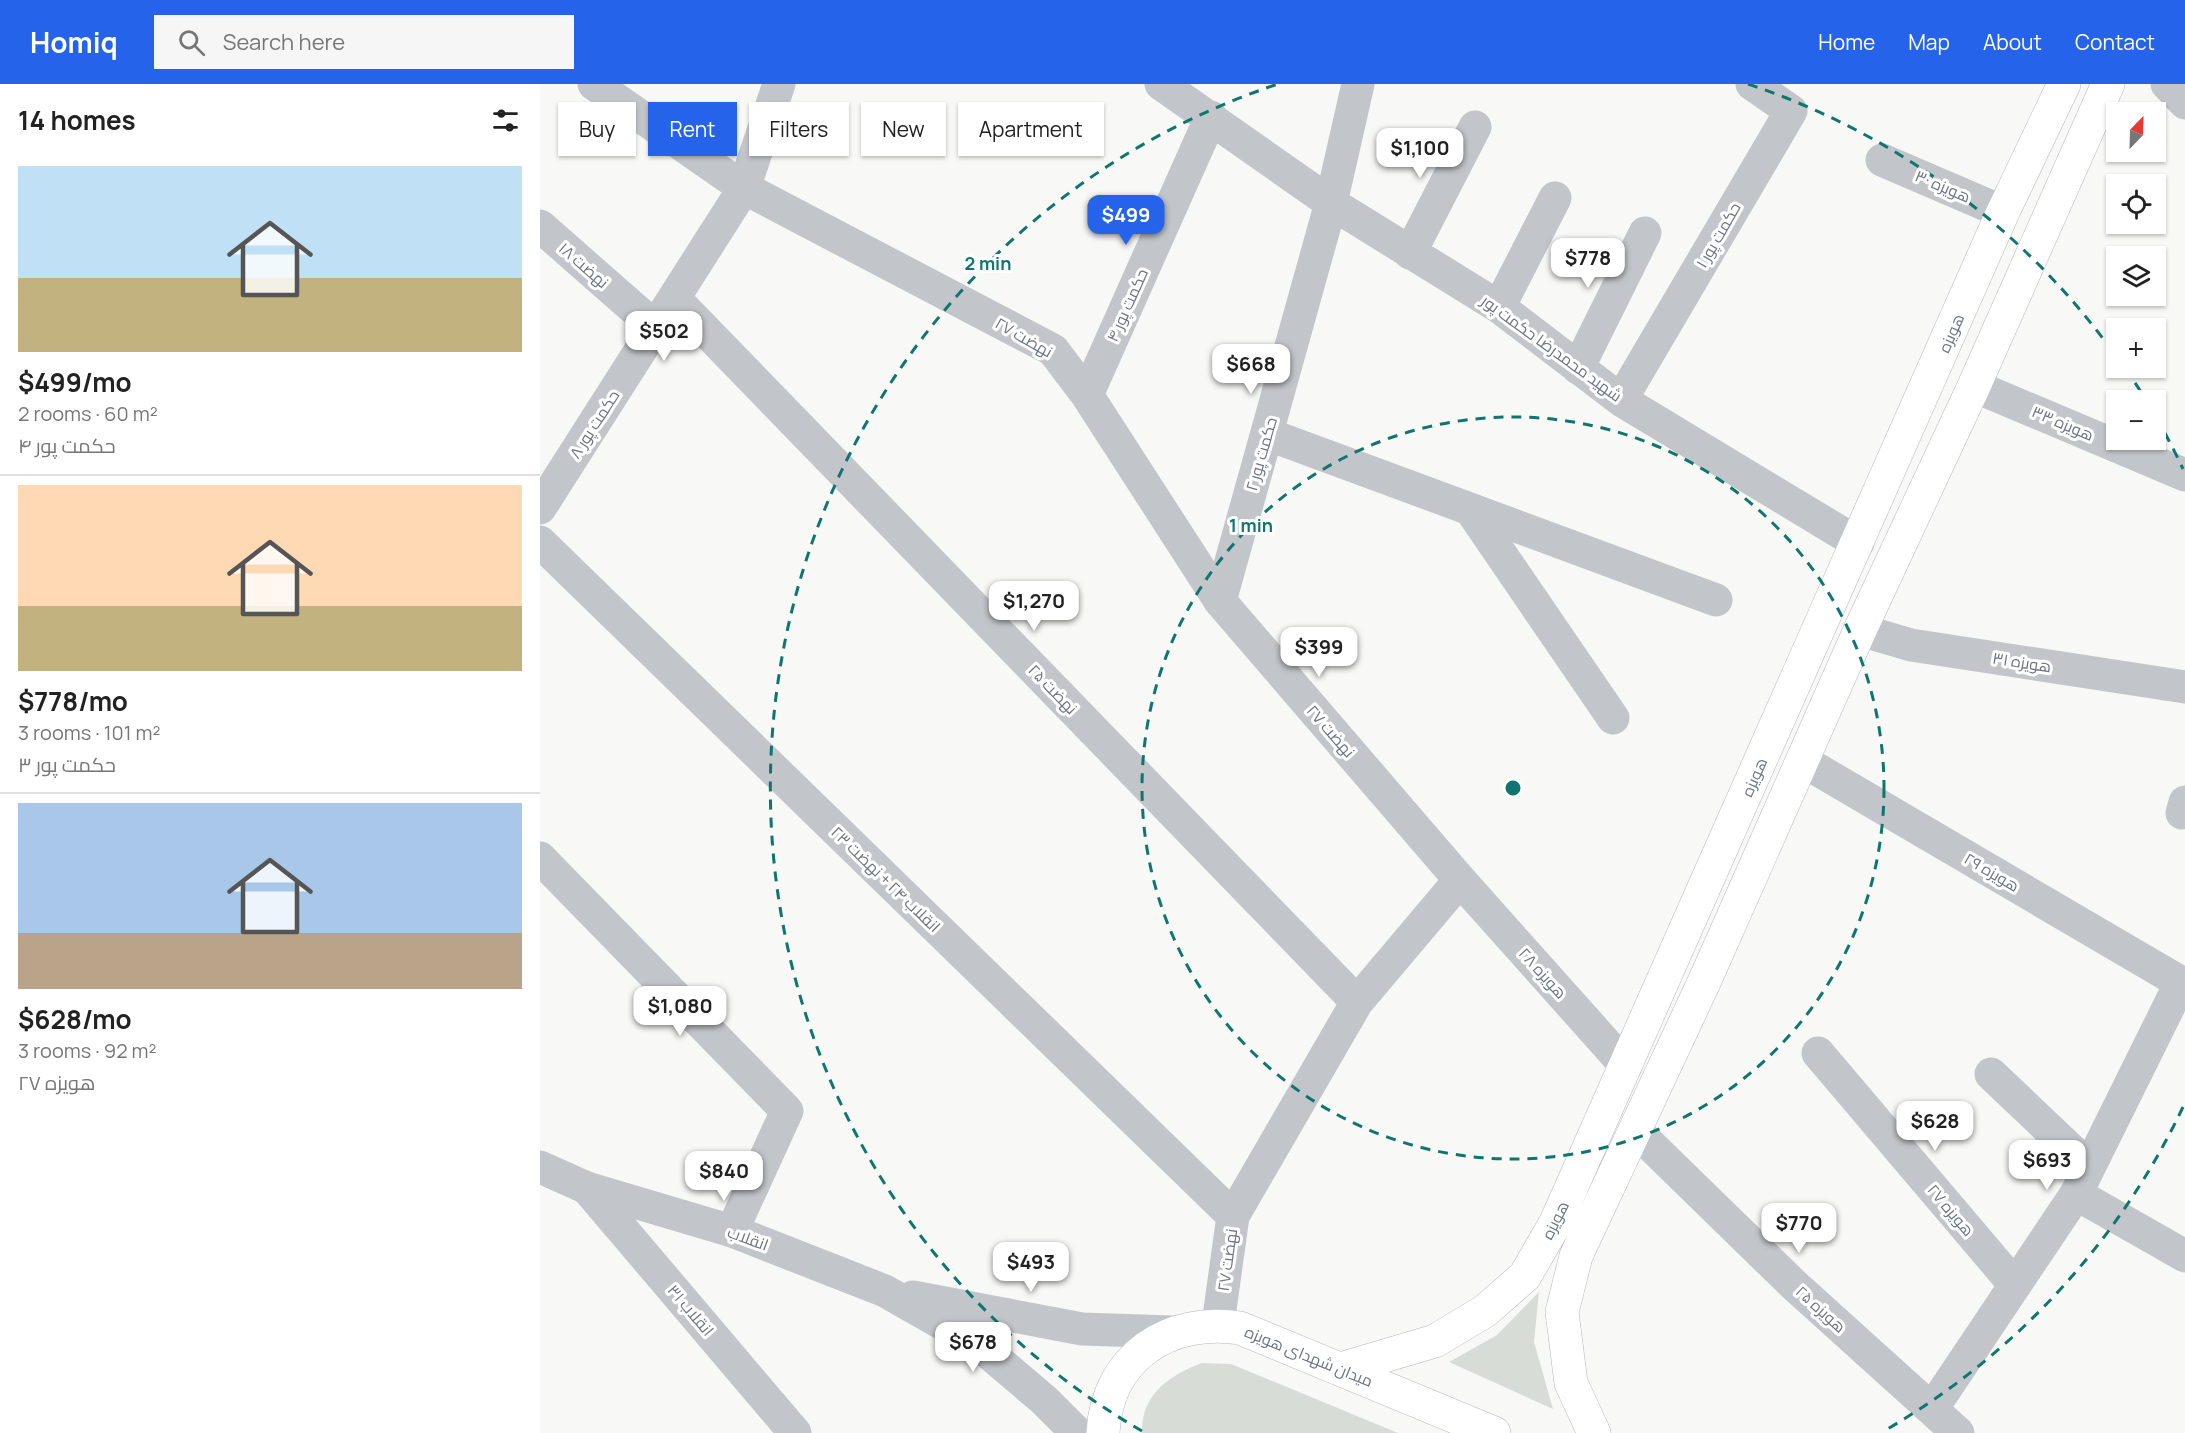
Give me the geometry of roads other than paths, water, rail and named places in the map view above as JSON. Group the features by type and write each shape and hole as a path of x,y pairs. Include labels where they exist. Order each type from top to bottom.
{"main road":[{"name":"هویزه","path":"1340,1369 1435,1341 1485,1311 1525,1276 1556,1222 2003,212 2064,84"},
{"name":"هویزه","path":"1594,1433 1570,1383 1562,1312 1576,1256 1706,980 1860,630 1974,386 2108,84"},
{"name":"میدان شهدای هویزه","path":"1103,1433 1110,1396 1120,1375 1135,1357 1152,1343 1173,1332 1195,1326 1218,1324 1240,1328 1494,1433"}],"street":[{"name":"نهضت ۲۷","path":"594,84 744,188 1053,350 1087,395 1220,601 1460,880 1357,1002 1233,1216 1218,1324"},
{"name":"حکمت پور ۸","path":"540,508 744,188 779,84"},
{"name":"شهید محمدرضا حکمت پور","path":"1161,84 1331,203 1499,306 1622,400 1858,543"},
{"name":"حکمت پور ۲","path":"1220,601 1331,203 1358,84"},
{"path":"2167,84 2185,103"},
{"name":"حکمت پور ۱","path":"1622,400 1791,111 1763,87"},
{"name":"حکمت پور ۴","path":"1087,395 1211,117"},
{"path":"1410,253 1475,128"},
{"name":"هویزه ۳۰","path":"1882,160 2003,212"},
{"path":"1499,306 1556,198"},
{"name":"نهضت ۱۸","path":"540,226 655,327"},
{"path":"1578,368 1645,233"},
{"name":"نهضت ۲۵","path":"674,298 1357,1002"},
{"name":"هویزه ۳۳","path":"1974,386 2185,475"},
{"path":"1266,434 1716,600"},
{"path":"1470,509 1613,718"},
{"name":"انقلاب ۲۴ + نهضت ۲۳","path":"540,542 1233,1216"},
{"name":"هویزه ۳۱","path":"1860,630 1911,645 2185,687"},
{"name":"هویزه ۲۹","path":"1803,761 2183,983"},
{"path":"540,858 787,1111 732,1231"},
{"name":"هویزه ۲۸","path":"1460,880 1626,1066"},
{"path":"1932,1409 2082,1180 2183,983"},
{"name":"هویزه ۲۷","path":"1818,1053 2014,1284"},
{"path":"1991,1074 2082,1180 2185,1256"},
{"name":"هویزه ۲۵","path":"1635,1130 1793,1284 1958,1433"},
{"name":"انقلاب","path":"540,1167 587,1188 732,1231 885,1292"},
{"name":"انقلاب ۳۱","path":"587,1188 795,1433"},
{"path":"885,1292 1082,1329 1173,1332"},
{"path":"885,1292 978,1344 1044,1400 1077,1433"}]}
